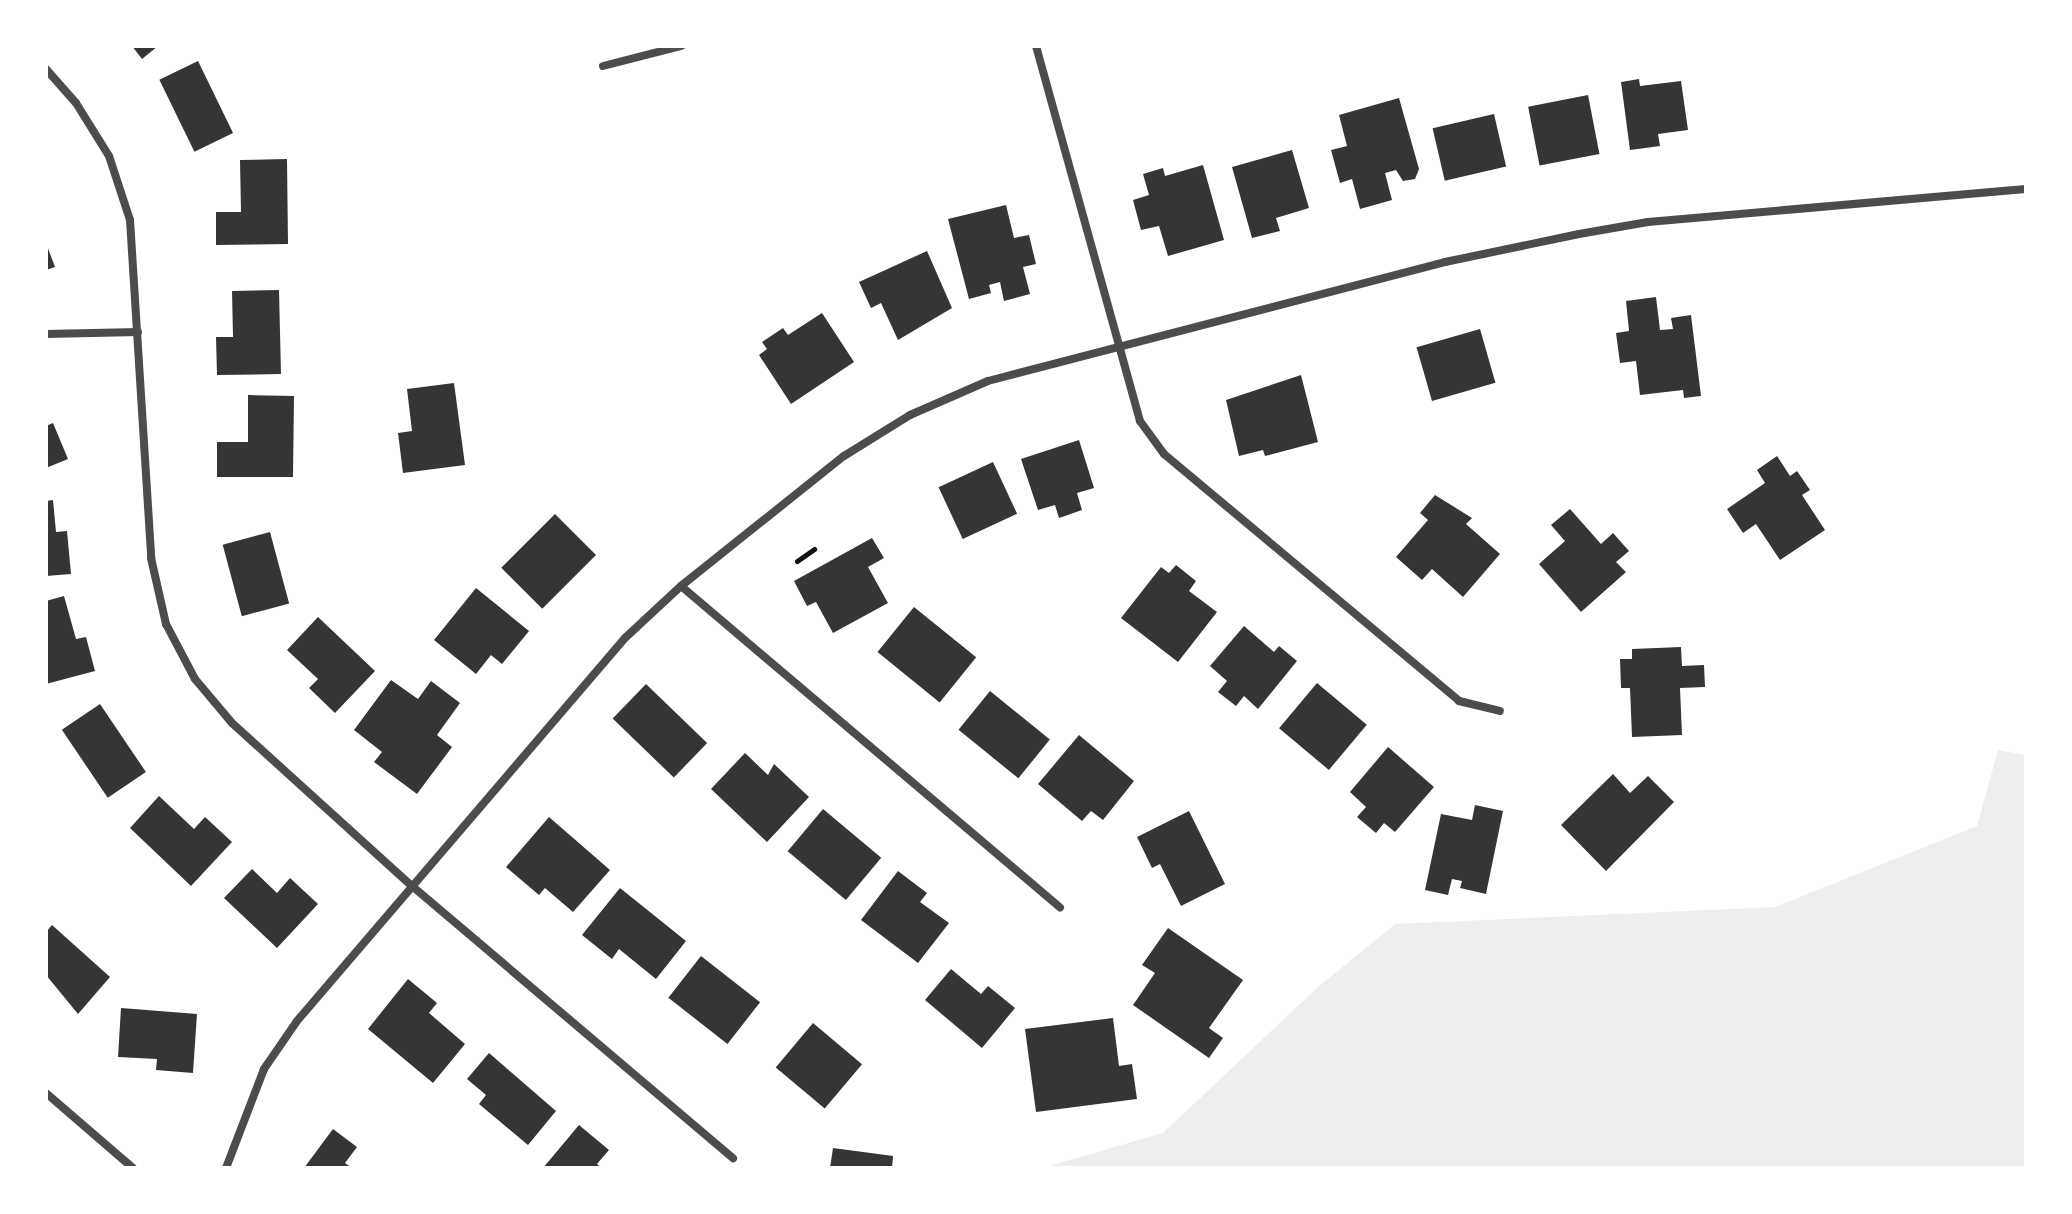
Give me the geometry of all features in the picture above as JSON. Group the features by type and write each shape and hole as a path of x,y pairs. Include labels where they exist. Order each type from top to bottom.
{"street":[{"path":"603,66 681,46"},
{"path":"1036,46 1140,421 1164,454 1459,701 1500,711"},
{"path":"46,69 76,103 109,156 130,220 151,558 166,624 195,679 232,723 412,886 733,1158"},
{"path":"226,1168 233,1139 264,1069 297,1021 625,638 681,586 844,456 910,415 988,381 1120,350 1445,262 1579,234 1648,222 2026,189"},
{"path":"46,334 138,332"},
{"path":"681,586 1060,907"},
{"path":"46,1093 133,1168"}],"path":[{"path":"797,561 814,549"}],"shaded area":[{"path":"1998,750 2026,755 2026,1168 1042,1168 1163,1133 1317,988 1395,924 1775,907 1977,826"}],"building":[{"path":"132,46 158,46 142,59"},
{"path":"198,61 233,133 194,152 159,80"},
{"path":"1639,79 1640,86 1681,81 1688,130 1658,134 1660,146 1630,150 1621,82"},
{"path":"1588,95 1599,154 1540,166 1528,107"},
{"path":"1399,98 1419,169 1415,179 1403,181 1396,170 1385,173 1392,200 1360,209 1352,179 1340,183 1331,150 1347,146 1339,115"},
{"path":"1494,114 1506,167 1445,181 1433,128"},
{"path":"1292,150 1309,208 1276,218 1280,231 1252,238 1232,167"},
{"path":"287,159 288,244 216,245 216,212 241,212 240,160"},
{"path":"1203,165 1224,240 1168,256 1159,226 1141,230 1133,200 1149,195 1143,174 1163,168 1165,176"},
{"path":"1006,205 1014,238 1029,235 1036,264 1023,267 1030,294 1004,301 1000,282 989,285 991,293 969,299 948,219"},
{"path":"46,243 55,267 46,270"},
{"path":"927,251 952,308 898,340 881,303 871,308 859,282"},
{"path":"279,290 281,374 217,375 216,337 233,337 232,291"},
{"path":"1656,297 1660,330 1673,329 1671,318 1691,315 1701,396 1684,398 1683,390 1640,395 1636,361 1620,363 1616,333 1629,331 1626,301"},
{"path":"822,313 854,362 791,404 759,355 767,349 762,342 783,328 788,335"},
{"path":"1480,329 1495,383 1432,401 1417,347"},
{"path":"1301,375 1318,442 1265,456 1263,450 1239,456 1226,400"},
{"path":"454,383 465,465 403,473 398,433 412,431 407,389"},
{"path":"248,395 294,396 293,477 217,477 217,442 248,442"},
{"path":"53,423 68,459 46,468 46,426"},
{"path":"1079,440 1094,488 1077,493 1082,510 1059,518 1055,505 1038,510 1021,459"},
{"path":"1777,456 1790,476 1797,471 1810,490 1802,495 1825,530 1780,560 1756,524 1743,533 1727,509 1765,483 1757,470"},
{"path":"993,462 1017,514 963,539 939,487"},
{"path":"1435,495 1472,518 1466,524 1500,554 1463,597 1432,569 1422,580 1396,557 1428,520 1420,513"},
{"path":"53,500 56,532 67,531 71,574 46,576 46,501"},
{"path":"1570,509 1601,544 1613,533 1629,551 1616,562 1626,572 1581,612 1539,564 1565,541 1551,525"},
{"path":"555,514 596,555 542,609 501,568"},
{"path":"270,532 289,603 242,616 223,545"},
{"path":"872,538 884,558 868,567 888,603 833,633 816,602 807,606 794,581"},
{"path":"1176,565 1196,581 1189,591 1217,612 1178,662 1121,618 1161,567 1169,573"},
{"path":"476,588 529,631 502,664 491,655 476,674 434,640"},
{"path":"64,596 76,639 86,637 95,671 46,684 46,601"},
{"path":"914,607 976,657 940,702 877,652"},
{"path":"318,617 375,671 335,713 309,688 318,679 287,650"},
{"path":"1244,626 1274,652 1279,646 1297,661 1258,709 1244,696 1236,706 1218,692 1227,681 1210,666"},
{"path":"1681,647 1682,666 1704,665 1705,687 1680,688 1682,735 1632,737 1630,688 1621,688 1620,659 1632,659 1632,649"},
{"path":"391,680 418,699 431,681 460,703 437,735 452,747 417,794 374,762 382,752 354,730"},
{"path":"1317,683 1367,725 1329,770 1279,728"},
{"path":"646,684 707,743 674,778 613,719"},
{"path":"990,691 1050,739 1018,778 959,730"},
{"path":"100,704 146,772 108,798 62,730"},
{"path":"1079,735 1134,781 1103,820 1091,811 1082,821 1038,784"},
{"path":"1388,747 1434,787 1395,832 1384,823 1376,833 1357,817 1366,807 1350,792"},
{"path":"745,753 768,775 774,764 809,797 767,842 711,789"},
{"path":"1613,774 1630,793 1648,776 1674,802 1606,871 1561,825"},
{"path":"159,796 194,829 205,817 232,842 191,886 130,828"},
{"path":"1475,805 1503,811 1486,894 1460,888 1462,881 1452,879 1448,895 1425,890 1441,814 1472,820"},
{"path":"823,809 881,858 846,900 788,851"},
{"path":"1189,811 1225,884 1181,906 1160,864 1152,868 1137,837"},
{"path":"549,817 610,870 573,912 545,888 539,895 506,867"},
{"path":"252,869 277,893 290,878 318,904 277,948 224,898"},
{"path":"898,871 927,893 920,902 949,923 918,963 861,920"},
{"path":"620,888 686,941 656,979 619,949 612,959 582,935"},
{"path":"52,925 110,977 78,1014 46,975 46,932"},
{"path":"1168,928 1243,980 1209,1028 1223,1038 1209,1058 1133,1005 1155,973 1142,965"},
{"path":"701,956 760,1002 727,1044 668,998"},
{"path":"951,969 981,994 988,986 1015,1008 982,1048 925,1000"},
{"path":"408,979 437,1003 429,1013 465,1044 433,1083 368,1029"},
{"path":"121,1008 197,1014 193,1073 156,1070 157,1059 118,1057"},
{"path":"1113,1018 1119,1066 1132,1064 1137,1099 1036,1112 1025,1029"},
{"path":"813,1023 862,1064 825,1109 776,1067"},
{"path":"489,1053 556,1111 528,1145 479,1104 486,1095 467,1079"},
{"path":"579,1125 609,1150 597,1164 601,1168 543,1168"},
{"path":"333,1129 357,1147 345,1163 352,1168 304,1168"},
{"path":"833,1148 893,1156 892,1168 830,1168"}]}
